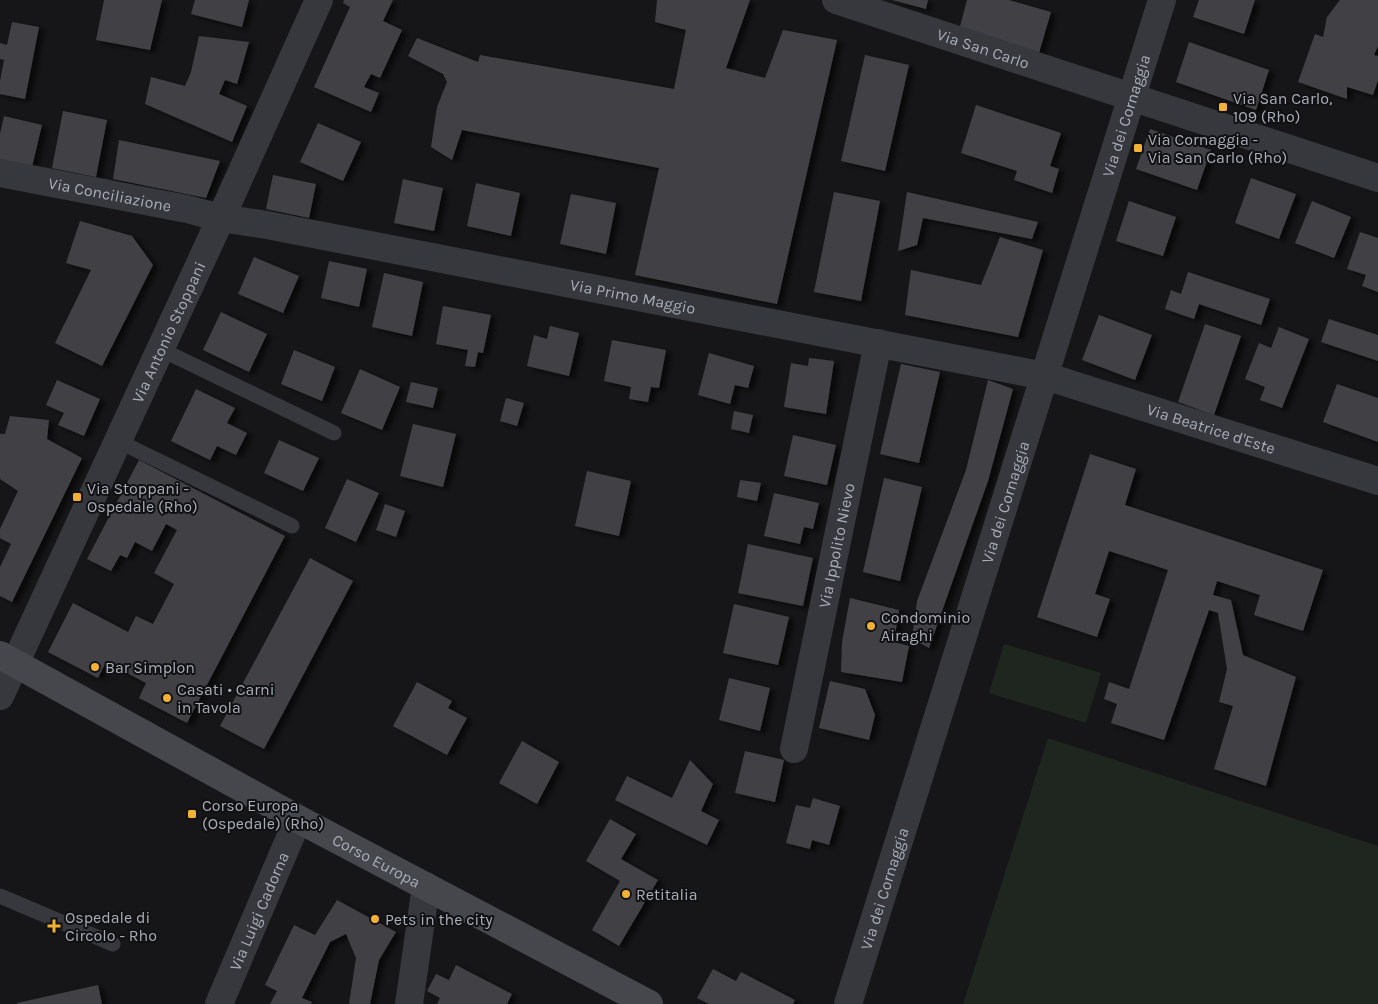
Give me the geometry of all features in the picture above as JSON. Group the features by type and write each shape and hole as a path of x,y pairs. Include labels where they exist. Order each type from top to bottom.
{"main road":[{"name":"Corso Europa","path":"8,659 298,819 649,1004"}],"street":[{"name":"Via Antonio Stoppani","path":"0,696 8,659 118,441 319,0"},
{"name":"Via San Carlo","path":"836,0 1378,178"},
{"name":"Via dei Cornaggia","path":"848,1004 1162,0"},
{"name":"Via Conciliazione","path":"0,173 187,209 221,218"},
{"name":"Via Primo Maggio","path":"221,218 267,225 878,342 1045,376"},
{"name":"Via Ippolito Nievo","path":"794,749 878,342"},
{"name":"Via Beatrice d'Este","path":"1045,376 1378,481"},
{"name":"Via Luigi Cadorna","path":"220,1004 298,819"},
{"path":"409,1004 426,886"}],"lane":[{"path":"160,350 334,433"},
{"path":"118,441 292,526"},
{"path":"0,896 113,944"}],"shaded area":[{"path":"1004,644 1101,673 1086,723 989,693"},
{"path":"1048,738 1378,846 1378,1004 963,1004"}],"building":[{"path":"104,0 162,0 150,50 96,40"},
{"path":"195,0 249,0 242,27 191,14"},
{"path":"344,0 393,0 383,21 402,30 380,78 371,74 364,87 379,93 371,112 314,87 350,7 343,3"},
{"path":"657,0 750,0 726,68 765,78 783,30 837,40 777,304 635,275 659,168 462,130 452,160 431,147 437,107 447,82 443,74 408,56 417,38 478,62 480,55 674,89 686,30 655,22"},
{"path":"892,0 928,0 926,9"},
{"path":"967,0 1009,0 1051,12 1039,53 959,30"},
{"path":"1199,0 1255,0 1244,34 1193,17"},
{"path":"1340,0 1378,0 1378,46 1374,55 1378,56 1378,80 1373,95 1347,87 1347,99 1298,82 1315,34 1323,37 1327,17"},
{"path":"12,22 39,27 25,99 0,94 0,81 4,60 0,59 0,43 7,45"},
{"path":"199,36 249,42 237,84 225,80 219,94 247,106 232,142 145,104 151,77 185,86 191,72"},
{"path":"1189,42 1269,70 1256,110 1176,82"},
{"path":"865,55 909,65 885,171 841,161"},
{"path":"976,105 1061,133 1050,166 1059,169 1052,193 1014,180 1017,171 961,153"},
{"path":"63,111 107,120 96,177 52,168"},
{"path":"4,116 42,125 32,167 0,159 0,134"},
{"path":"318,123 361,142 343,181 300,162"},
{"path":"1150,129 1211,150 1197,190 1136,169"},
{"path":"119,140 220,161 206,198 113,179"},
{"path":"273,175 316,184 309,218 266,209"},
{"path":"1251,178 1296,194 1279,239 1235,223"},
{"path":"403,179 443,188 434,231 394,223"},
{"path":"476,183 520,193 511,236 467,226"},
{"path":"834,192 880,201 861,301 814,292"},
{"path":"907,192 1038,222 1032,239 923,218 917,245 898,251"},
{"path":"571,194 616,203 606,254 560,244"},
{"path":"1129,201 1176,217 1163,256 1116,241"},
{"path":"1312,201 1351,217 1334,258 1295,243"},
{"path":"80,221 132,236 153,265 102,366 55,343 91,270 66,263"},
{"path":"1360,232 1378,238 1378,292 1362,286 1366,275 1347,269"},
{"path":"1000,237 1043,250 1018,337 905,315 911,270 981,285"},
{"path":"254,257 299,276 283,313 238,294"},
{"path":"329,261 367,269 359,307 321,298"},
{"path":"1188,272 1270,299 1261,325 1199,304 1194,319 1165,309 1171,290 1181,294"},
{"path":"384,273 423,282 412,336 372,327"},
{"path":"443,306 491,315 483,353 478,352 475,367 465,366 468,350 436,344"},
{"path":"221,312 267,334 249,372 203,350"},
{"path":"1099,315 1152,335 1135,380 1082,360"},
{"path":"1329,319 1378,335 1378,361 1321,342"},
{"path":"1205,324 1241,336 1214,415 1178,402"},
{"path":"550,326 579,333 569,376 527,366 534,335 547,339"},
{"path":"1279,327 1309,339 1282,408 1260,400 1265,387 1245,379 1259,343 1271,348"},
{"path":"612,340 666,350 659,388 651,387 648,402 629,399 631,387 604,381"},
{"path":"294,350 335,367 322,401 281,384"},
{"path":"709,353 754,366 748,388 735,385 730,404 698,395"},
{"path":"809,358 834,361 826,414 784,407 791,363 808,366"},
{"path":"901,364 940,372 919,463 880,454"},
{"path":"360,369 400,387 382,430 341,413"},
{"path":"57,380 100,399 84,436 58,425 64,413 46,405"},
{"path":"988,380 1013,389 988,481 929,648 912,639 917,601 966,470"},
{"path":"411,382 438,388 433,408 406,402"},
{"path":"1337,384 1378,398 1378,442 1323,422"},
{"path":"196,389 235,408 227,423 247,433 236,455 217,446 210,460 171,441"},
{"path":"506,398 524,403 517,426 500,421"},
{"path":"734,411 753,415 749,433 731,429"},
{"path":"10,416 49,420 47,439 82,458 12,602 0,596 0,567 11,544 0,538 0,529 18,491 0,479 0,434 5,434"},
{"path":"413,424 456,434 443,487 400,476"},
{"path":"793,435 836,445 827,485 784,476"},
{"path":"279,440 319,458 303,491 264,473"},
{"path":"1090,454 1136,469 1125,505 1323,570 1303,631 1254,615 1260,595 1217,581 1213,595 1231,600 1243,655 1296,677 1266,786 1214,769 1233,706 1219,702 1227,669 1218,613 1209,610 1164,740 1111,723 1117,704 1104,699 1109,682 1129,689 1168,570 1109,551 1095,594 1110,599 1097,637 1037,617"},
{"path":"139,460 285,536 187,723 139,698 146,683 106,662 98,678 48,652 73,603 128,632 136,616 153,624 174,584 154,573 177,530 166,524 152,551 135,542 127,558 120,555 111,571 87,559"},
{"path":"587,471 631,481 619,536 575,526"},
{"path":"884,478 922,487 900,581 863,572"},
{"path":"347,479 379,493 356,542 325,528"},
{"path":"740,480 761,483 757,501 737,497"},
{"path":"774,493 819,503 813,529 804,527 800,544 764,536"},
{"path":"385,504 405,511 396,537 376,530"},
{"path":"748,544 813,558 803,606 738,593"},
{"path":"310,558 353,581 264,749 220,726"},
{"name":"Condominio Airaghi","path":"850,598 899,610 894,642 909,646 902,682 841,672 842,642"},
{"path":"734,604 789,617 778,665 723,653"},
{"path":"729,678 770,688 760,731 719,720"},
{"path":"830,681 865,689 875,715 869,740 819,728"},
{"path":"417,682 452,701 448,708 467,718 447,755 393,726"},
{"path":"522,741 559,762 537,804 499,783"},
{"path":"745,751 784,760 775,802 735,793"},
{"path":"690,760 713,784 701,811 719,820 707,845 615,800 627,776 672,798"},
{"path":"813,798 840,806 829,845 812,840 810,849 786,843 796,805 810,808"},
{"path":"610,819 636,834 621,859 658,880 619,946 592,930 620,881 586,861"},
{"path":"337,900 396,932 379,960 370,1004 349,1004 356,958 346,934 330,942 302,998 312,1002 311,1004 270,1004 277,991 265,985 294,925 315,935"},
{"path":"456,965 512,994 507,1004 437,1004 440,998 427,991 436,974 449,980"},
{"path":"713,969 736,981 741,972 795,1000 793,1004 709,1004 697,998"},
{"path":"98,985 102,1004 17,1004 17,1003"}],"place":[{"name":"Via San Carlo, 109 (Rho)","path":"1223,107"},
{"name":"Via Cornaggia - Via San Carlo (Rho)","path":"1138,148"},
{"name":"Via Stoppani - Ospedale (Rho)","path":"77,497"},
{"name":"Condominio Airaghi","path":"871,626"},
{"name":"Bar Simplon","path":"95,667"},
{"name":"Casati • Carni in Tavola","path":"167,698"},
{"name":"Corso Europa (Ospedale) (Rho)","path":"192,814"},
{"name":"Retitalia","path":"626,894"},
{"name":"Pets in the city","path":"375,919"},
{"name":"Ospedale di Circolo - Rho","path":"54,926"}]}
